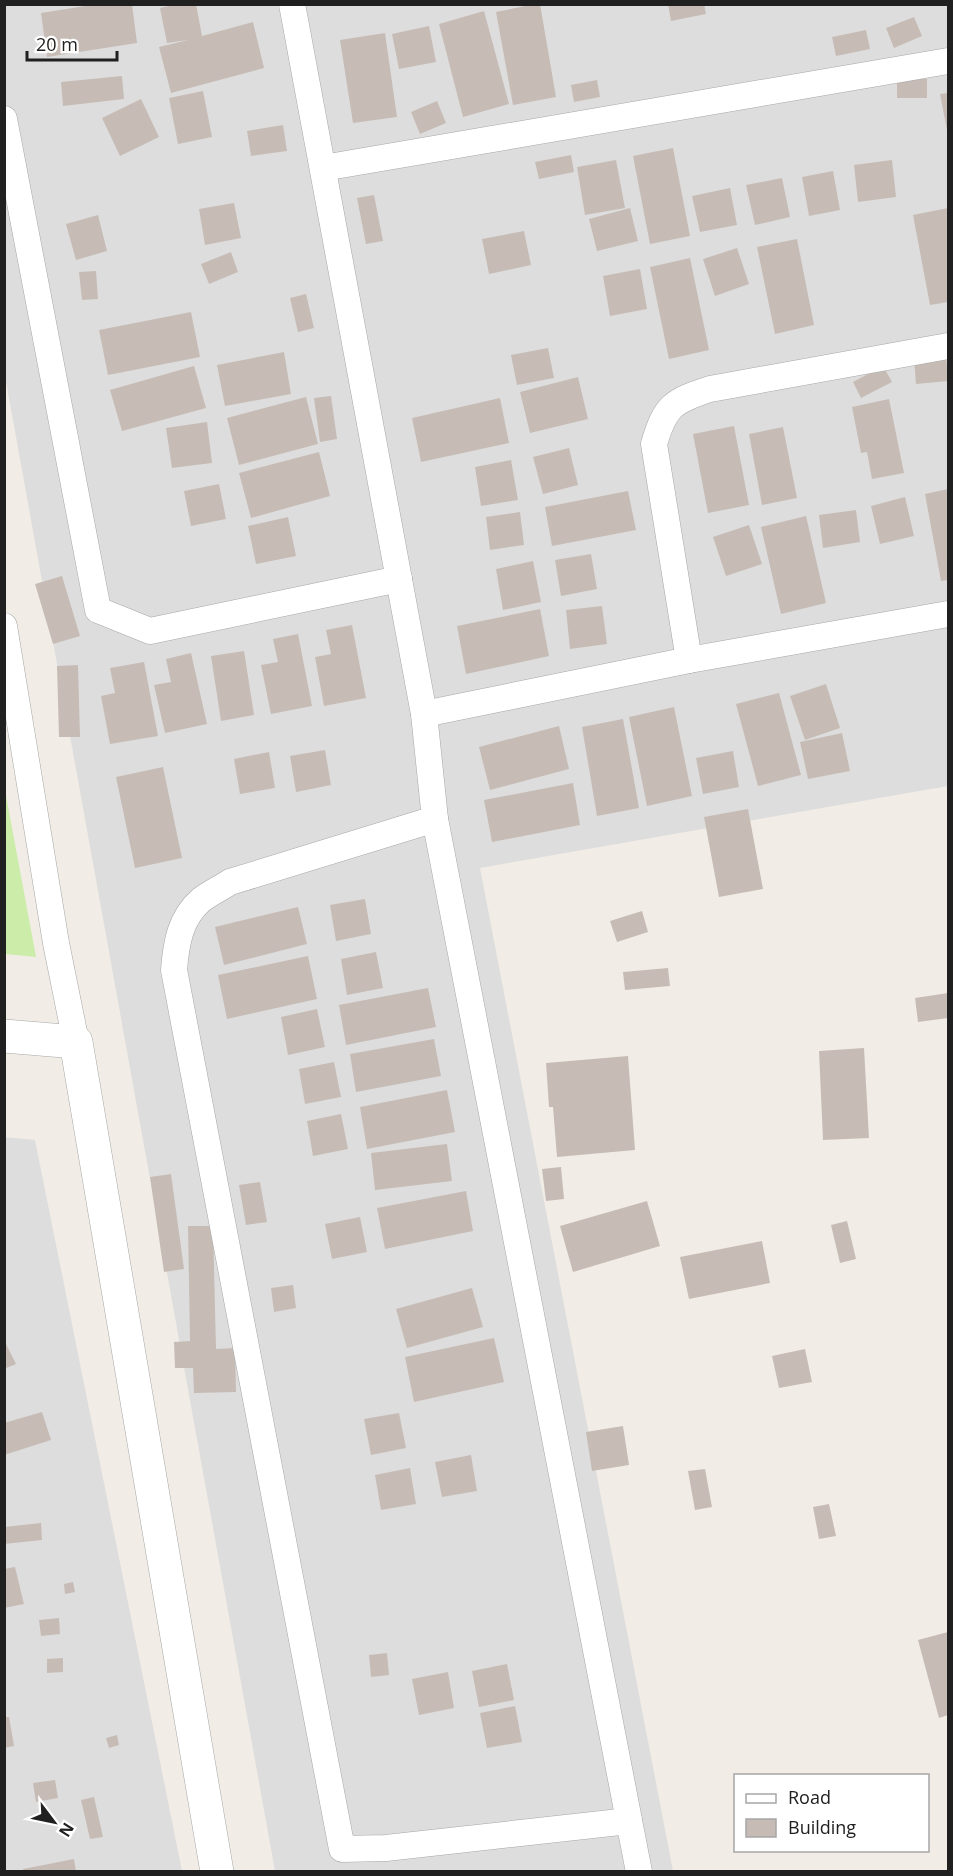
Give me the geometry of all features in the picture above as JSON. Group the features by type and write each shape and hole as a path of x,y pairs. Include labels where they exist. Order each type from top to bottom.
{"street":[{"path":"292,4 424,714 435,819 639,1872"},
{"path":"323,168 948,61"},
{"path":"4,119 98,610 150,631 399,579"},
{"path":"689,660 654,444 660,424 670,408 691,395 710,389 948,346"},
{"path":"424,714 689,660 948,614"},
{"path":"4,626 12,710 76,1042 217,1872"},
{"path":"435,819 230,882 200,901 185,921 176,942 174,970 342,1849 386,1848 629,1821"},
{"path":"4,1036 76,1042"}],"shaded area":[{"path":"4,5 948,5 948,786 480,868 673,1871 275,1871 5,376"},
{"path":"4,1137 35,1140 182,1871 5,1871"}],"green space":[{"path":"5,790 36,957 5,954"}],"building":[{"path":"98,4 132,4 137,43 47,57 41,13"},
{"path":"178,4 196,4 202,36 253,22 264,68 171,93 159,47 188,40 167,43 160,8"},
{"path":"540,4 556,97 513,105 496,12"},
{"path":"668,4 704,4 706,14 671,21"},
{"path":"484,11 509,104 463,117 439,24"},
{"path":"914,17 922,36 894,48 886,28"},
{"path":"429,26 436,62 399,69 392,34"},
{"path":"866,30 870,49 836,56 832,37"},
{"path":"385,33 397,117 353,123 340,40"},
{"path":"122,76 124,99 63,106 61,82"},
{"path":"897,79 927,79 927,98 897,98"},
{"path":"597,80 600,97 574,102 571,85"},
{"path":"203,91 212,137 178,144 169,98"},
{"path":"948,93 948,130 947,130 940,94"},
{"path":"141,99 159,137 120,156 102,118"},
{"path":"437,101 446,123 420,134 411,112"},
{"path":"283,125 287,151 251,156 247,131"},
{"path":"673,148 690,236 650,244 633,156"},
{"path":"571,155 574,172 539,179 535,162"},
{"path":"616,160 625,208 585,215 577,167"},
{"path":"892,160 896,197 858,202 854,165"},
{"path":"833,171 840,210 809,216 802,177"},
{"path":"782,178 790,217 755,225 746,185"},
{"path":"730,188 737,225 700,232 692,196"},
{"path":"374,195 383,241 366,244 357,198"},
{"path":"234,203 241,238 205,245 199,209"},
{"path":"630,208 638,241 597,251 589,219"},
{"path":"948,208 948,302 930,305 913,215"},
{"path":"98,215 107,251 76,260 66,224"},
{"path":"524,231 531,265 489,274 482,239"},
{"path":"797,239 814,325 775,334 757,247"},
{"path":"737,248 749,284 715,296 703,259"},
{"path":"231,252 238,272 209,284 201,264"},
{"path":"690,258 709,350 669,359 650,267"},
{"path":"640,269 647,309 610,316 603,276"},
{"path":"96,271 98,299 82,300 79,272"},
{"path":"306,294 314,328 298,332 290,298"},
{"path":"191,312 200,357 108,375 99,330"},
{"path":"548,348 554,378 517,385 511,355"},
{"path":"284,352 291,394 225,406 217,365"},
{"path":"946,355 948,381 916,384 914,358"},
{"path":"194,366 206,408 122,431 110,390"},
{"path":"883,366 892,382 861,398 853,382"},
{"path":"578,377 588,419 530,433 520,392"},
{"path":"331,396 337,439 320,442 314,398"},
{"path":"306,397 318,444 239,465 227,418"},
{"path":"500,398 509,443 421,462 412,418"},
{"path":"889,399 904,473 872,479 867,452 861,453 852,407"},
{"path":"207,422 212,463 172,468 166,428"},
{"path":"734,426 749,505 708,513 693,434"},
{"path":"783,427 797,498 762,505 749,434"},
{"path":"569,448 578,485 543,494 533,457"},
{"path":"319,452 330,496 251,518 239,473"},
{"path":"511,460 518,500 481,506 475,467"},
{"path":"219,484 226,519 191,526 184,491"},
{"path":"948,489 948,580 941,581 925,494"},
{"path":"628,491 636,530 552,546 545,507"},
{"path":"905,497 914,536 880,544 871,506"},
{"path":"856,510 860,542 823,548 819,515"},
{"path":"520,512 524,545 490,550 486,517"},
{"path":"806,516 826,603 781,614 761,527"},
{"path":"288,517 296,556 256,564 248,526"},
{"path":"749,525 762,564 726,576 713,537"},
{"path":"591,554 597,589 561,596 555,560"},
{"path":"533,561 541,602 503,610 496,569"},
{"path":"62,576 80,636 53,644 35,584"},
{"path":"602,606 607,644 570,649 566,610"},
{"path":"540,609 549,656 466,674 457,626"},
{"path":"352,625 366,698 324,706 315,657 331,654 326,630"},
{"path":"298,634 312,706 271,714 261,665 278,662 273,639"},
{"path":"244,651 254,715 221,721 211,656"},
{"path":"191,653 207,724 165,733 154,685 171,682 166,659"},
{"path":"144,662 158,736 110,744 101,696 115,693 110,668"},
{"path":"78,665 80,737 59,737 57,666"},
{"path":"826,684 840,728 805,740 790,696"},
{"path":"779,693 801,775 758,786 736,704"},
{"path":"674,707 692,796 647,806 629,717"},
{"path":"623,719 639,808 597,816 582,727"},
{"path":"559,726 569,769 490,790 479,747"},
{"path":"842,733 850,771 808,779 800,742"},
{"path":"325,750 331,785 296,792 290,756"},
{"path":"733,751 739,787 703,794 696,758"},
{"path":"269,752 275,788 240,794 234,759"},
{"path":"163,767 182,858 135,868 116,777"},
{"path":"573,783 580,825 492,842 484,800"},
{"path":"748,809 763,889 719,897 704,817"},
{"path":"365,899 371,934 336,941 330,905"},
{"path":"298,907 307,944 224,965 215,927"},
{"path":"642,911 648,932 617,942 610,921"},
{"path":"376,952 383,988 347,995 341,959"},
{"path":"308,956 317,999 227,1019 218,975"},
{"path":"668,968 670,986 625,990 623,972"},
{"path":"428,988 436,1027 346,1045 339,1005"},
{"path":"948,993 948,1018 918,1022 915,998"},
{"path":"317,1009 325,1047 288,1055 281,1017"},
{"path":"434,1039 441,1076 356,1092 350,1054"},
{"path":"864,1048 869,1138 823,1140 819,1051"},
{"path":"628,1056 635,1150 557,1157 553,1107 549,1107 546,1063"},
{"path":"334,1062 341,1097 305,1104 299,1069"},
{"path":"447,1090 455,1132 367,1149 360,1107"},
{"path":"341,1114 348,1149 313,1156 307,1121"},
{"path":"447,1144 452,1181 375,1190 371,1153"},
{"path":"561,1167 564,1199 546,1201 542,1169"},
{"path":"171,1174 184,1269 164,1272 150,1177"},
{"path":"260,1182 267,1222 246,1225 239,1185"},
{"path":"466,1191 473,1231 385,1249 377,1208"},
{"path":"647,1201 660,1246 573,1272 560,1226"},
{"path":"360,1217 367,1252 332,1259 325,1224"},
{"path":"847,1221 856,1259 840,1263 831,1225"},
{"path":"188,1226 213,1226 216,1349 235,1348 236,1392 194,1393 193,1368 175,1368 174,1342 190,1341"},
{"path":"762,1241 770,1283 689,1299 680,1257"},
{"path":"293,1285 296,1308 274,1312 271,1288"},
{"path":"472,1288 483,1327 407,1348 396,1309"},
{"path":"494,1338 504,1382 414,1402 405,1357"},
{"path":"4,1340 16,1364 4,1369"},
{"path":"805,1349 812,1382 779,1388 772,1356"},
{"path":"42,1412 51,1440 4,1455 4,1423"},
{"path":"399,1413 406,1448 371,1455 364,1419"},
{"path":"623,1426 629,1465 592,1471 586,1432"},
{"path":"471,1455 477,1491 442,1497 435,1462"},
{"path":"410,1468 416,1504 381,1510 375,1475"},
{"path":"705,1469 712,1507 695,1510 688,1471"},
{"path":"829,1504 836,1536 819,1539 813,1507"},
{"path":"41,1523 42,1540 4,1544 4,1527"},
{"path":"15,1567 24,1604 4,1608 4,1569"},
{"path":"73,1582 75,1592 65,1594 64,1584"},
{"path":"59,1618 60,1634 41,1636 39,1620"},
{"path":"948,1632 948,1715 939,1718 918,1640"},
{"path":"387,1653 389,1675 371,1677 369,1655"},
{"path":"63,1658 63,1672 47,1673 47,1659"},
{"path":"507,1664 514,1700 479,1707 472,1671"},
{"path":"448,1672 454,1708 419,1715 412,1679"},
{"path":"515,1706 522,1742 487,1748 480,1713"},
{"path":"4,1717 9,1717 14,1746 4,1748"},
{"path":"117,1735 119,1745 109,1748 106,1738"},
{"path":"55,1780 58,1798 36,1802 33,1783"},
{"path":"94,1797 103,1837 90,1839 81,1800"},
{"path":"74,1859 76,1872 24,1872 23,1869"}]}
